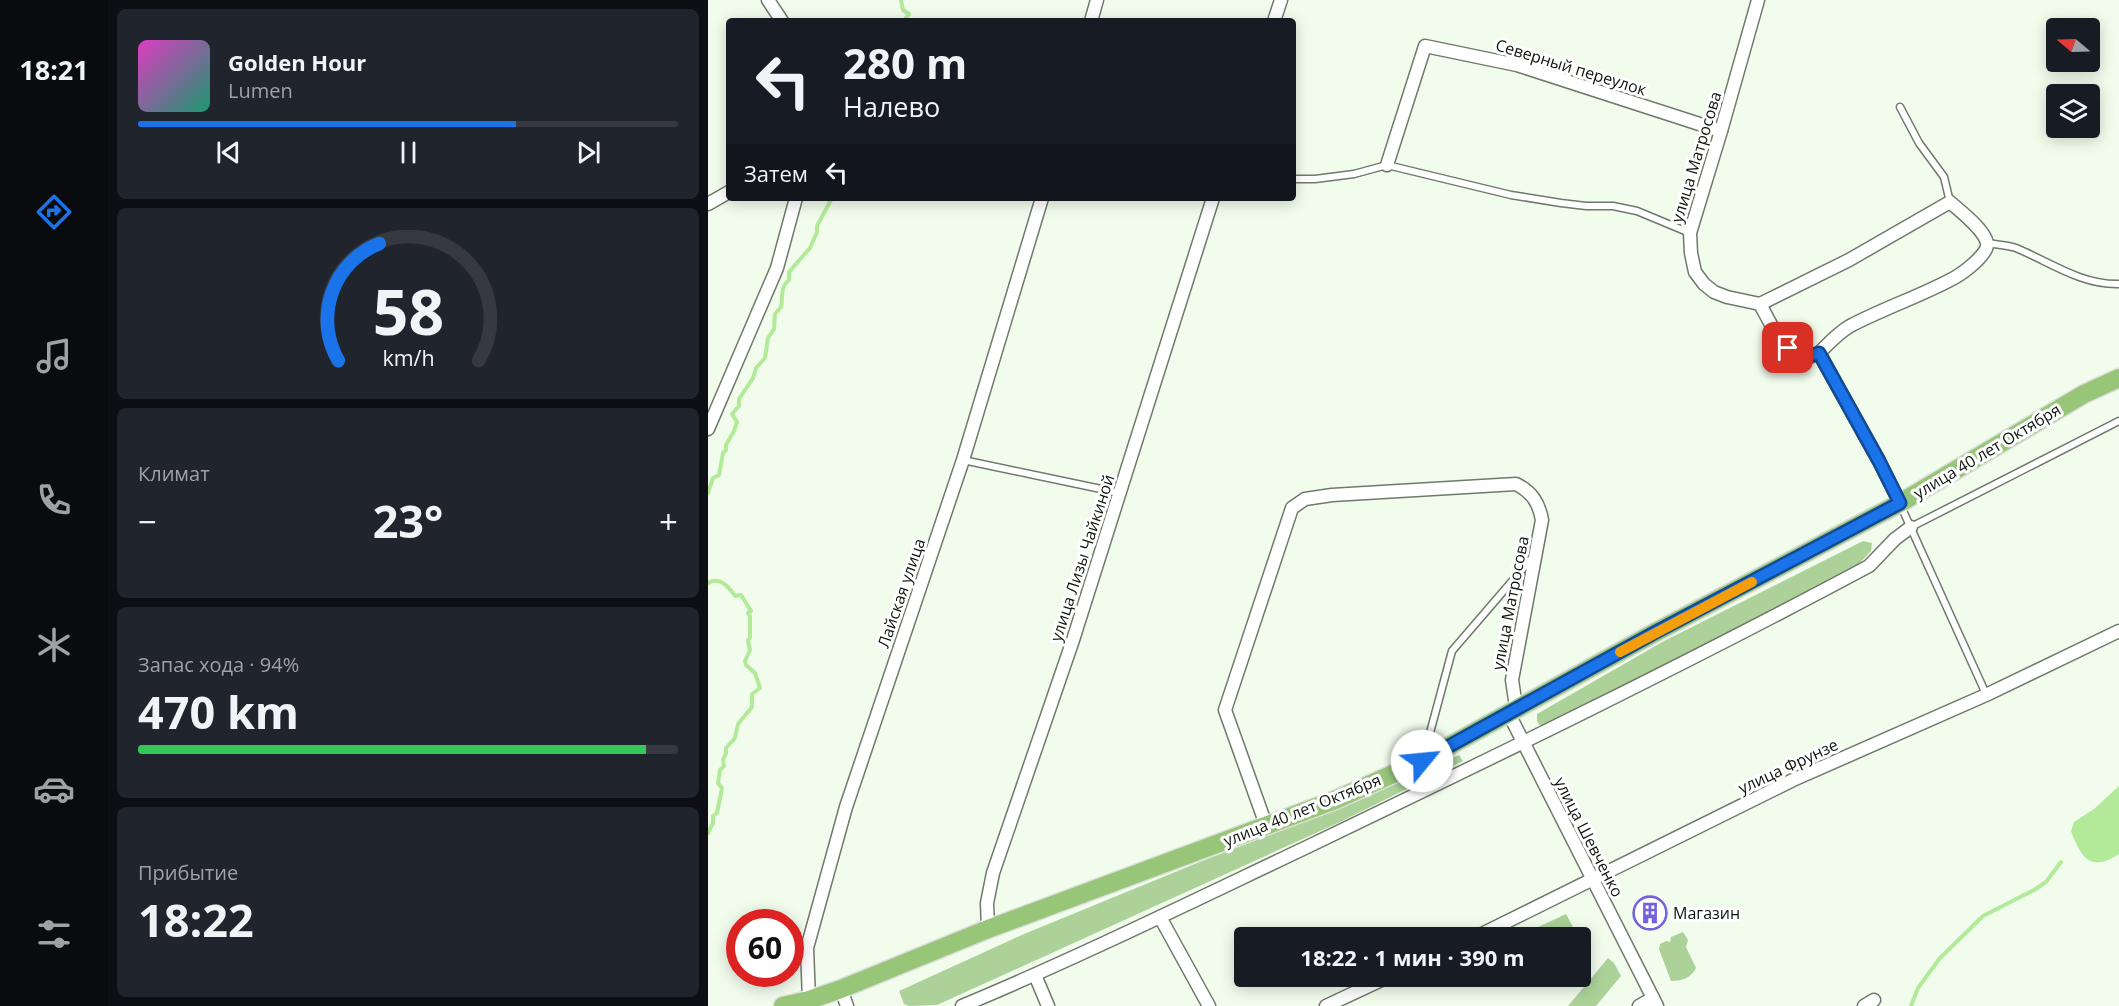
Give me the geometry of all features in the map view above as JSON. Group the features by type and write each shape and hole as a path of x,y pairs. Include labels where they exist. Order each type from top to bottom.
{"main road":[{"name":"улица 40 лет Октября","path":"783,1006 844,998 988,929 1335,800 1422,761 1654,633 1900,503 2084,394 2119,378"}],"street":[{"path":"768,0 780,18"},
{"path":"1092,18 1097,0"},
{"path":"1275,18 1281,0"},
{"name":"улица Матросова","path":"1758,0 1722,131 1690,233 1695,272 1704,284 1714,292 1727,297 1760,304"},
{"name":"Северный переулок","path":"1387,165 1425,46 1517,65 1722,131"},
{"path":"708,204 726,194"},
{"path":"708,429 777,267 795,201"},
{"name":"Лайская улица","path":"812,1003 807,948 846,807 963,460 1041,201"},
{"name":"улица Лизы Чайкиной","path":"988,929 987,903 993,873 1073,640 1212,201"},
{"path":"1950,202 1967,216 1987,243 1986,250 1980,258 1954,278 1847,328 1833,338 1819,353 1807,358 1795,354 1782,341 1760,304 1849,260 1950,202"},
{"path":"1819,353 1900,503"},
{"name":"улица Матросова","path":"1266,825 1225,710 1292,508 1305,500 1332,495 1516,484 1528,490 1538,502 1542,520 1512,680 1515,699 1514,712"},
{"name":"улица 40 лет Октября","path":"962,1006 1035,975 1160,916 1523,744 1662,675 1869,566 1895,539 1911,527"},
{"name":"улица Фрунзе","path":"1497,927 1793,780 1986,695 2119,631"},
{"name":"улица Шевченко","path":"1514,712 1523,744 1655,1002"},
{"path":"1160,916 1209,1006"},
{"path":"1035,975 1048,1006"},
{"path":"1326,1006 1367,987"},
{"path":"1639,1006 1655,1002"}],"lane":[{"path":"1900,108 1919,143 1944,177 1950,202"},
{"path":"1296,179 1354,174 1387,165 1511,195 1561,203 1613,206 1637,211 1690,233"},
{"path":"1987,243 2013,247 2053,267 2092,281 2119,284"},
{"path":"1911,527 2119,421"},
{"path":"963,460 1120,493"},
{"path":"1900,503 1986,695"},
{"path":"1422,761 1452,651 1536,554"}],"shaded area":[{"path":"1863,541 1872,543 1871,551 1858,565 1646,676 1541,727 1537,721 1537,714 1664,641"},
{"path":"1459,755 1463,761 1340,822 937,1005 909,1006 904,1004 899,991 1024,934 1202,861 1358,801"},
{"path":"2119,786 2119,854 2101,862 2088,860 2079,849 2071,831 2074,822 2094,809"},
{"path":"1566,914 1573,927 1538,927"},
{"path":"1683,932 1688,940 1686,947 1696,968 1686,978 1671,981 1659,949 1660,944 1670,942 1671,937"},
{"path":"1608,958 1614,963 1621,976 1596,1006 1568,1006 1584,987 1591,987 1591,978"}],"waterway":[{"path":"901,0 903,10 909,14 906,18"},
{"path":"708,493 713,478 719,475 723,453 737,422 732,414 739,406 739,399 753,378 756,368 765,358 768,338 774,329 775,314 781,307 783,289 789,280 789,272 810,248 817,232 817,226 830,201"},
{"path":"708,583 720,582 735,596 741,595 751,611 748,613 750,616 748,641 750,650 745,661 755,673 760,688 752,694 752,707 738,724 735,738 726,748 724,766 720,770 718,783 722,788 717,813 713,816 713,823 708,833"},
{"path":"1911,1006 1918,988 1940,958 1983,916 2046,882 2061,862"}],"slow traffic":[{"path":"1620,652 1752,582"}],"place":[{"name":"Магазин","path":"1650,913"}],"route":[{"path":"1422,761 1654,633 1900,503 1819,353 1807,358 1795,354 1788,348"}]}
